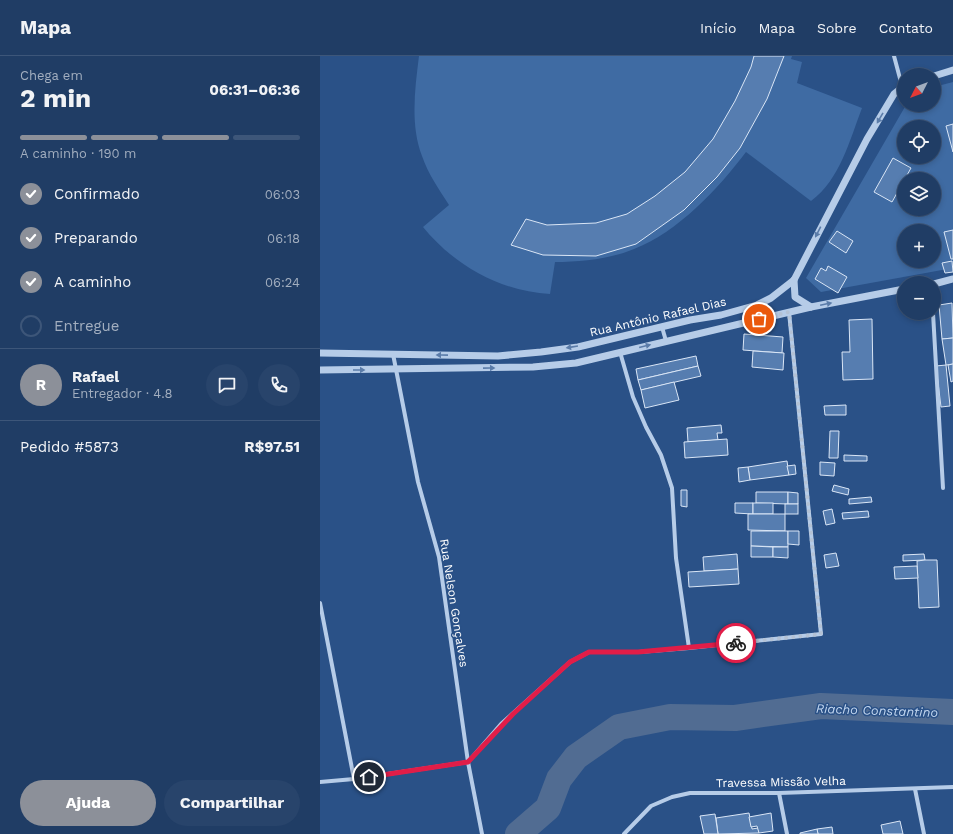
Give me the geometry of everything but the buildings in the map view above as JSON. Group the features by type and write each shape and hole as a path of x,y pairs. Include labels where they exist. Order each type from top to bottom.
{"street":[{"path":"894,56 898,68"},
{"path":"941,74 953,70"},
{"name":"Rua Antônio Rafael Dias","path":"320,353 498,356 541,352 578,346 721,315 757,305 771,298 794,280 867,139 897,91"},
{"path":"941,282 953,279"},
{"path":"794,280 795,297 811,307"},
{"name":"Rua Antônio Rafael Dias","path":"320,370 533,367 576,363 811,307 897,290"},
{"path":"320,782 354,779 468,762 513,714 570,662 589,652 638,652 821,634 789,312"},
{"path":"933,320 943,488"},
{"path":"662,327 666,341"},
{"path":"620,352 633,397 646,427 661,455 672,488 676,558 689,648"},
{"name":"Rua Nelson Gonçalves","path":"393,354 418,482 438,557 468,762 482,834"},
{"path":"320,604 354,779"},
{"name":"Travessa Missão Velha","path":"625,834 651,806 672,797 690,793 779,793 953,787"},
{"path":"915,789 924,834"},
{"path":"779,793 787,834"}],"shaded area":[{"path":"419,56 792,56 791,59 802,62 797,83 862,108 837,171 830,182 811,201 746,152 723,180 696,208 666,232 634,249 605,258 585,261 555,262 550,294 532,292 496,282 464,265 449,254 423,227 449,205 427,169 418,144 414,106"},
{"path":"953,82 953,268 909,276 897,276 897,278 821,292 806,278 897,121 897,164 941,164 941,120 897,120 902,112 941,112 941,85"}],"waterway":[{"name":"Riacho Constantino","path":"518,834 548,808 559,779 576,757 619,727 670,717 735,718 821,706 953,712"}],"way so far":[{"path":"736,643 821,634 789,312 759,319"}],"route":[{"path":"369,777 468,762 502,724 570,662 589,652 638,652 736,643"}]}
